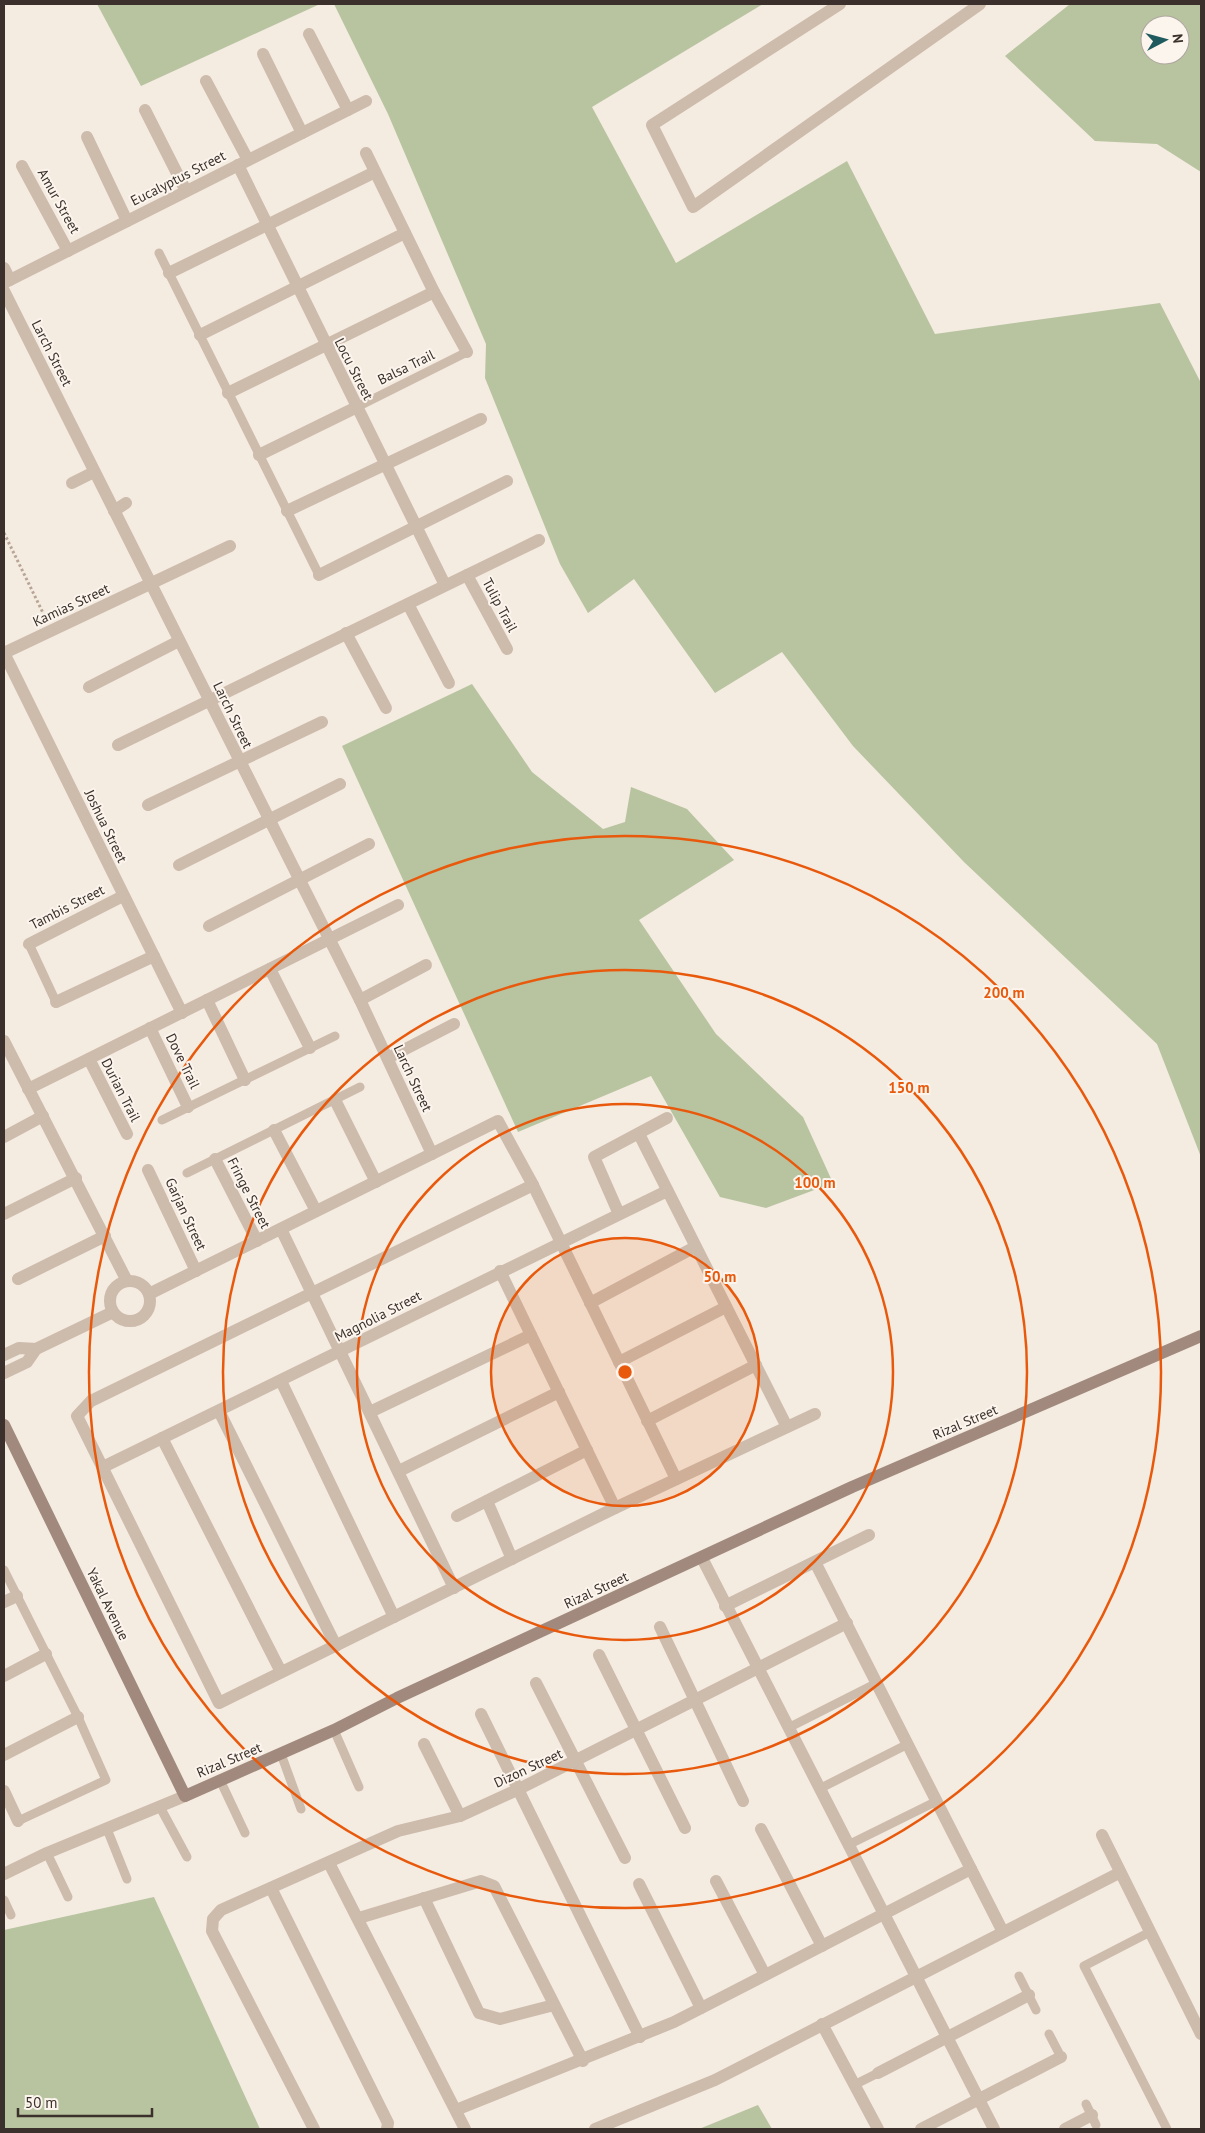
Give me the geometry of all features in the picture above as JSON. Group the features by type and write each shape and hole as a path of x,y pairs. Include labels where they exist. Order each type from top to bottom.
{"street":[{"path":"840,4 652,125 693,207 980,4"},
{"path":"308,34 348,110"},
{"path":"263,54 302,133"},
{"name":"Locu Street","path":"206,81 243,163 267,225 445,586"},
{"name":"Eucalyptus Street","path":"6,285 68,251 366,101"},
{"path":"145,110 186,191"},
{"path":"87,137 127,221"},
{"path":"366,153 434,292 467,352"},
{"name":"Amur Street","path":"22,166 68,251"},
{"path":"169,274 375,172"},
{"path":"200,335 406,233"},
{"name":"Larch Street","path":"4,268 6,285 94,472 328,940 360,1000 432,1154"},
{"path":"228,393 434,292"},
{"path":"259,455 357,406"},
{"path":"287,511 481,419"},
{"path":"72,483 94,472"},
{"path":"319,575 507,482"},
{"path":"114,511 126,504"},
{"path":"118,745 538,540"},
{"name":"Kamias Street","path":"4,653 230,546"},
{"name":"Tulip Trail","path":"467,575 507,649"},
{"path":"408,604 448,682"},
{"path":"346,633 386,708"},
{"path":"89,687 179,641"},
{"name":"Joshua Street","path":"4,653 182,1013"},
{"path":"148,805 322,722"},
{"path":"179,865 340,784"},
{"path":"209,926 369,844"},
{"name":"Tambis Street","path":"29,944 123,896"},
{"path":"28,1089 398,905"},
{"path":"56,1002 154,956"},
{"path":"360,1000 426,965"},
{"path":"270,969 310,1048"},
{"path":"207,1000 245,1080"},
{"path":"388,1058 454,1024"},
{"name":"Dove Trail","path":"150,1028 188,1107"},
{"path":"4,1041 8,1061 28,1089 43,1116 106,1236 127,1281"},
{"name":"Durian Trail","path":"89,1059 127,1134"},
{"path":"335,1100 376,1182"},
{"path":"4,1137 43,1116"},
{"path":"619,1214 594,1157 667,1118"},
{"path":"149,1294 498,1121 533,1184 676,1479"},
{"path":"274,1130 316,1211"},
{"path":"639,1134 787,1427"},
{"name":"Fringe Street","path":"215,1159 257,1241"},
{"name":"Garjan Street","path":"148,1170 196,1271"},
{"path":"4,1214 76,1178"},
{"path":"533,1184 91,1401 77,1416 219,1703 615,1508 815,1414"},
{"name":"Magnolia Street","path":"103,1467 282,1381 500,1271 667,1191"},
{"path":"281,1229 454,1588"},
{"path":"18,1279 106,1236"},
{"path":"590,1303 696,1247"},
{"path":"500,1271 615,1508"},
{"path":"127,1281 140,1284 149,1294 150,1304 146,1313 139,1319 129,1321 120,1318 113,1312 110,1303 112,1293 118,1285 127,1281"},
{"path":"619,1362 726,1307"},
{"path":"4,1354 19,1348 36,1349 113,1312"},
{"path":"370,1412 531,1335"},
{"name":"Rizal Street","path":"4,1874 47,1853 160,1807 334,1730 397,1698 852,1487 1201,1336"},
{"path":"4,1373 27,1362 36,1349"},
{"path":"647,1421 756,1365"},
{"path":"282,1381 394,1617"},
{"path":"399,1471 559,1392"},
{"path":"219,1411 336,1646"},
{"name":"Yakal Avenue","path":"4,1426 185,1796"},
{"path":"162,1438 280,1672"},
{"path":"457,1516 587,1450"},
{"path":"486,1501 512,1559"},
{"path":"725,1606 869,1535"},
{"path":"702,1558 994,2129"},
{"path":"815,1562 1003,1932"},
{"path":"4,1602 17,1596"},
{"name":"Dizon Street","path":"314,2129 212,1931 213,1919 221,1910 329,1864 398,1831 460,1816 517,1790 758,1670 847,1623"},
{"path":"660,1627 694,1702 743,1801"},
{"path":"4,1676 46,1654"},
{"path":"599,1655 685,1828"},
{"path":"536,1683 625,1858"},
{"path":"481,1714 640,2036"},
{"path":"4,1754 78,1717"},
{"path":"424,1744 460,1816"},
{"path":"4,1791 18,1820"},
{"path":"760,1829 822,1946"},
{"path":"1102,1835 1119,1873 1201,2034"},
{"path":"329,1864 359,1918 465,2129"},
{"path":"456,2110 583,2060 701,2008 971,1869"},
{"path":"595,2129 715,2080 1119,1873"},
{"path":"359,1918 481,1881 494,1886 583,2060"},
{"path":"716,1881 764,1975"},
{"path":"639,1884 701,2008"},
{"path":"271,1888 388,2124 387,2129"},
{"path":"424,1898 479,2013 500,2019 554,2005"},
{"path":"878,2073 1029,1995"},
{"path":"822,2024 878,2129"},
{"path":"921,2129 1061,2056"},
{"path":"1064,2129 1092,2115"}],"lane":[{"path":"159,253 319,575"},
{"name":"Balsa Trail","path":"357,406 467,352"},
{"name":"Tambis Street","path":"29,944 56,1002"},
{"path":"162,1120 335,1036"},
{"path":"187,1173 360,1087"},
{"path":"4,1570 78,1717 106,1780 18,1820"},
{"path":"788,1728 877,1683"},
{"path":"334,1730 359,1787"},
{"path":"819,1789 908,1744"},
{"path":"281,1754 301,1808"},
{"path":"220,1780 245,1833"},
{"path":"848,1845 937,1801"},
{"path":"160,1807 187,1857"},
{"path":"107,1829 128,1879"},
{"path":"47,1853 68,1897"},
{"path":"4,1900 11,1915"},
{"path":"1150,1932 1084,1966 1166,2129"},
{"path":"1019,1976 1036,2010"},
{"path":"1049,2034 1061,2056"},
{"path":"854,2085 878,2073"}],"path":[{"path":"4,532 52,631"}],"green space":[{"path":"97,4 320,4 141,86"},
{"path":"334,4 763,4 592,107 676,263 847,161 935,334 1160,303 1201,383 1201,1157 1157,1044 964,862 853,746 782,652 715,693 634,579 588,613 560,564 485,378 486,344 388,114"},
{"path":"1070,4 1201,4 1201,172 1157,144 1095,141 1005,56"},
{"path":"472,684 532,772 603,829 625,822 631,787 687,809 734,860 639,920 716,1034 803,1117 833,1183 766,1208 720,1197 651,1076 518,1132 342,746"},
{"path":"154,1897 260,2129 4,2129 4,1930"},
{"path":"758,2105 772,2129 699,2129"}]}
